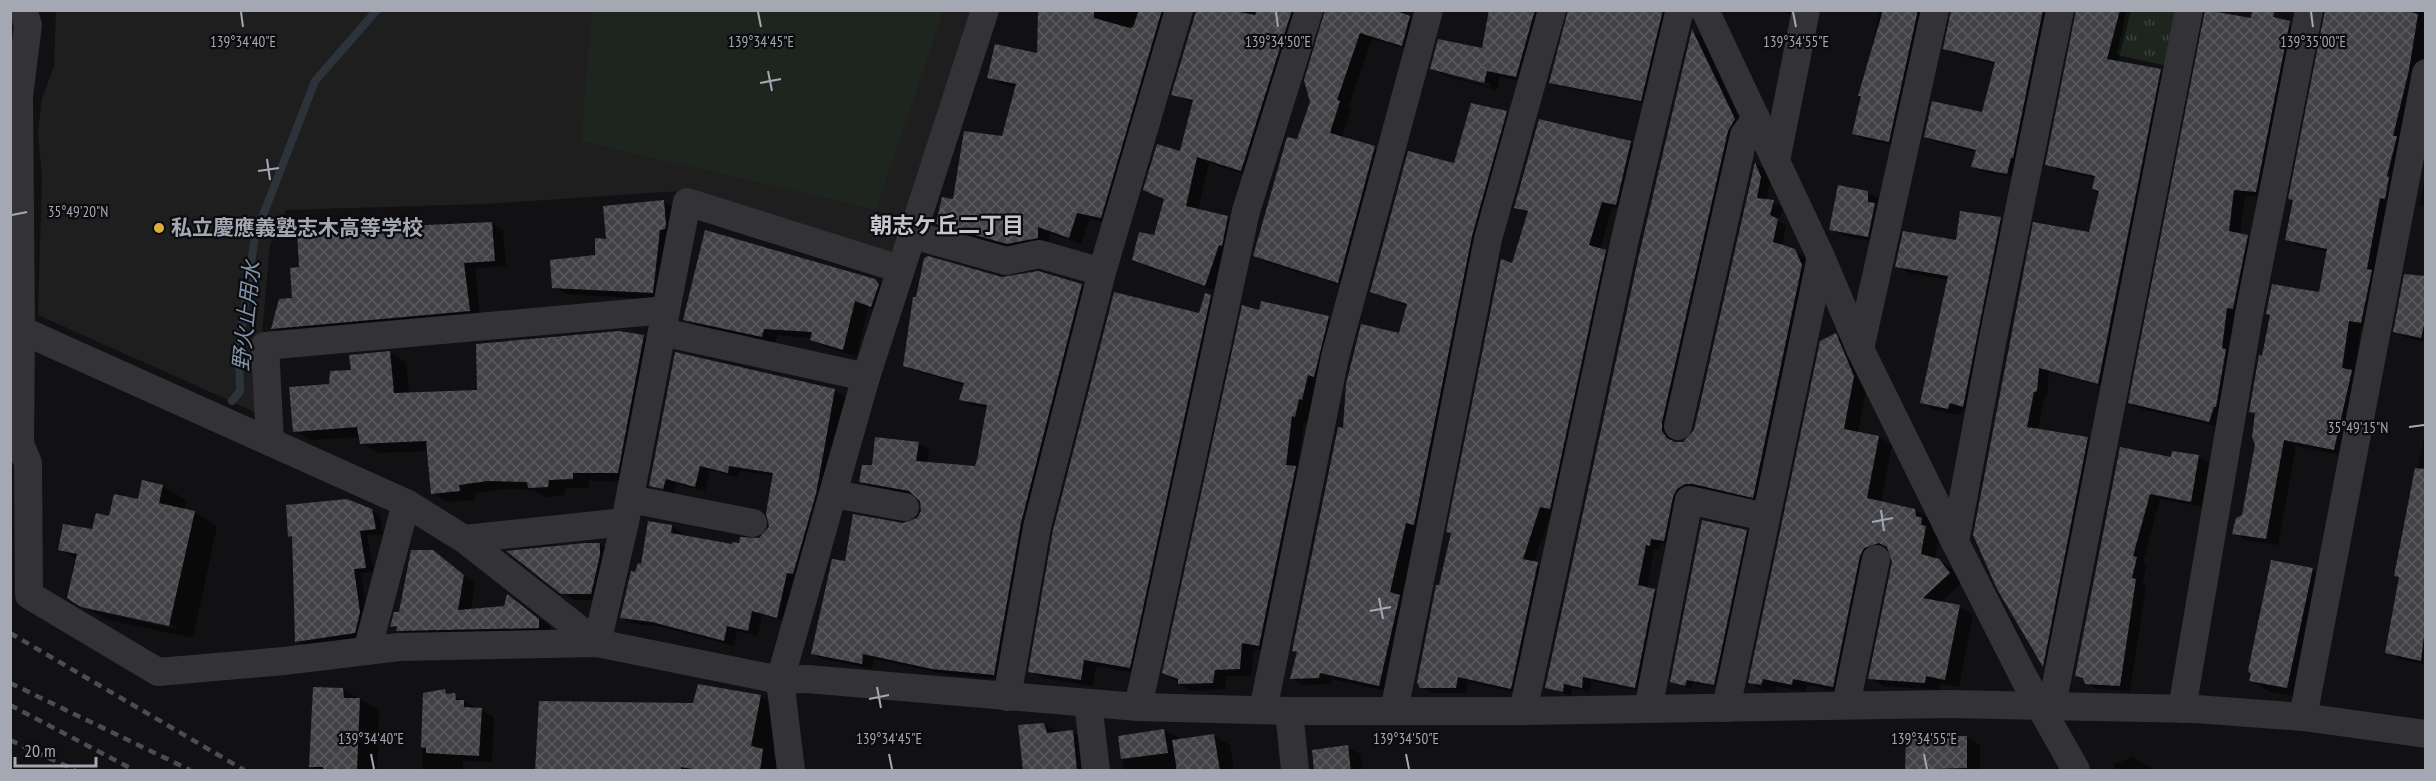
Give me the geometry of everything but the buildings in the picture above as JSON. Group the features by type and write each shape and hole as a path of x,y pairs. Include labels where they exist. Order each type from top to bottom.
{"street":[{"path":"23,10 28,25 19,96 16,326 20,444 28,463 30,596 158,672 399,647 597,643 780,680 807,679 1138,707 1523,711 1846,705 2046,705 2182,709 2303,717 2425,732"},
{"path":"791,771 780,680 866,378 985,10"},
{"path":"1007,697 1037,527 1102,272 1179,10"},
{"path":"1138,707 1246,211 1309,10"},
{"path":"1295,771 1276,710 1335,357 1429,10"},
{"path":"1394,711 1488,239 1552,10"},
{"path":"1523,711 1625,239 1681,10"},
{"path":"1776,161 1806,10"},
{"path":"1860,349 1935,10"},
{"path":"1954,542 2060,10"},
{"path":"2046,705 2189,10"},
{"path":"2182,709 2249,314 2309,10"},
{"path":"1709,13 1821,257 1860,349 1954,542 2046,705 2076,771"},
{"path":"2303,717 2426,73"},
{"path":"1678,426 1744,135 1756,118"},
{"path":"597,643 628,511 687,202 900,269"},
{"path":"913,235 1006,261 1039,254 1102,272"},
{"path":"1726,708 1821,257"},
{"path":"269,442 265,346 664,321 866,378"},
{"path":"16,326 406,503 464,538 597,643"},
{"path":"834,494 905,507"},
{"path":"1648,709 1689,500 1765,517"},
{"path":"367,651 406,503"},
{"path":"464,538 628,511 753,523"},
{"path":"1846,705 1876,560"},
{"path":"1088,703 1096,771"}],"shaded area":[{"name":"私立慶應義塾志木高等学校","path":"56,11 976,11 901,246 887,253 681,191 485,204 286,210 270,245 255,412 38,315 42,176 38,133 42,99 54,66"}],"green space":[{"path":"592,10 943,11 876,210 581,141"},
{"path":"2126,11 2180,11 2168,66 2117,55"}],"waterway":[{"name":"野火止用水","path":"232,401 240,391 239,344 255,236 315,81 377,10"}],"railway":[{"path":"10,633 244,770"},
{"path":"10,683 190,770"},
{"path":"10,705 134,770"},
{"path":"10,740 75,770"}],"place":[{"name":"私立慶應義塾志木高等学校","path":"159,228"}],"district":[{"name":"朝志ケ丘二丁目","path":"947,225"}]}
